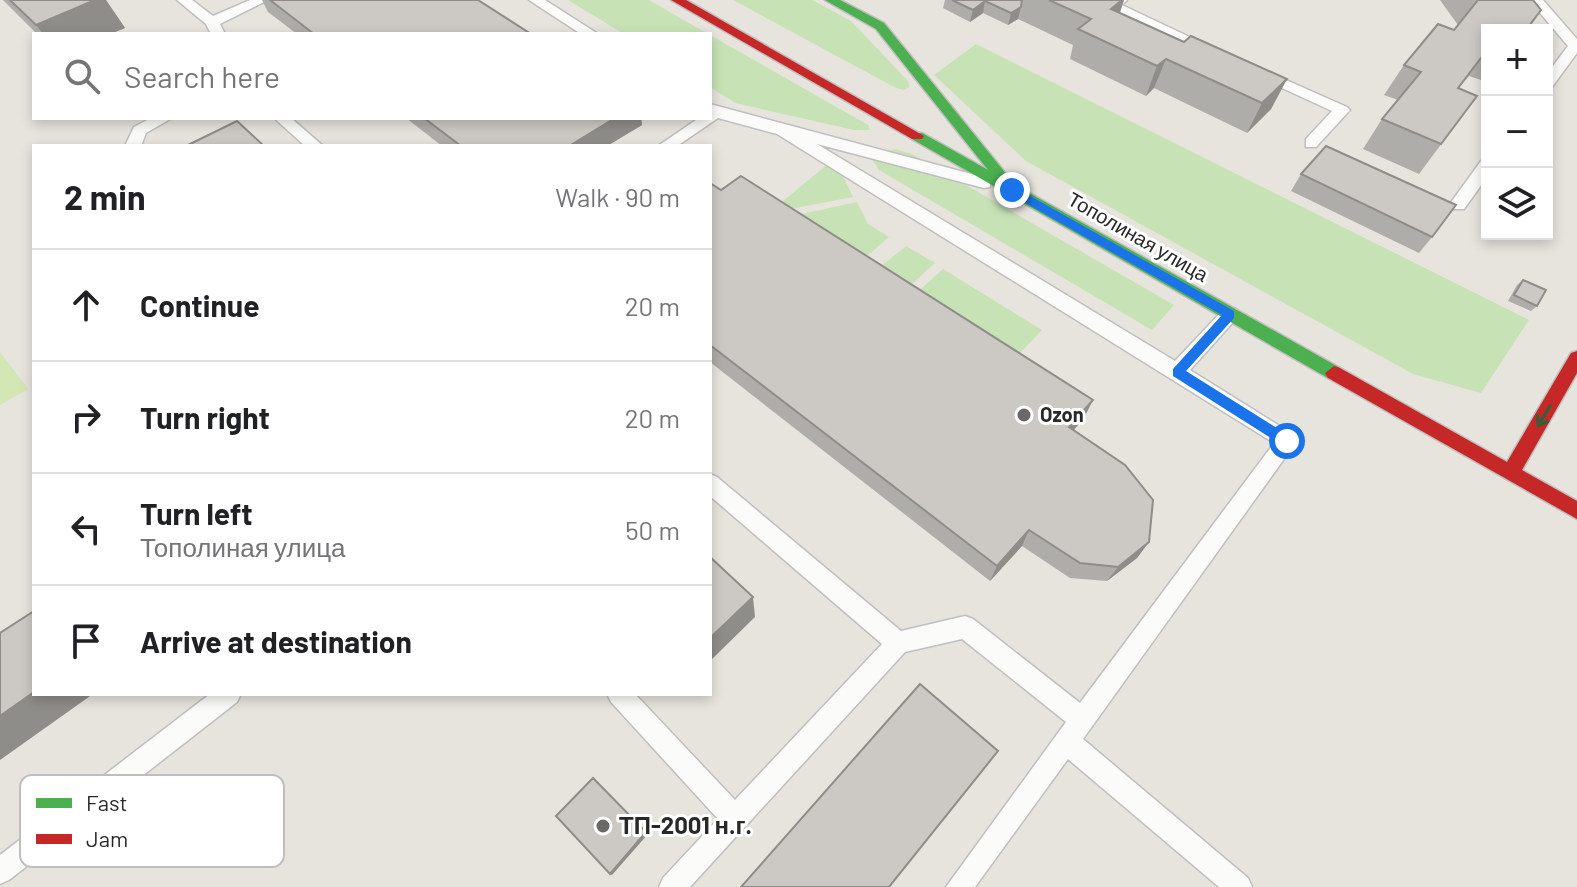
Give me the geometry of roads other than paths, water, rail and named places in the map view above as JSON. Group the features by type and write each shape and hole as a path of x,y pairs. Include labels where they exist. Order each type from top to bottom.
{"main road":[{"name":"Тополиная улица","path":"677,0 1577,511"},
{"path":"835,1 880,26 1012,190"},
{"path":"1510,474 1577,358"}],"lane":[{"path":"184,0 215,28 261,0"},
{"path":"536,0 588,32"},
{"path":"1120,0 1113,6 1342,110 1311,143"},
{"path":"1536,0 1575,48 1553,76"},
{"path":"712,115 779,128 1012,190"},
{"path":"134,144 139,130 160,120"},
{"path":"284,120 313,144"},
{"path":"669,144 705,120"},
{"path":"779,128 1287,441 959,887"},
{"path":"1458,205 1485,168"},
{"path":"1177,372 1230,314"},
{"path":"712,485 898,643"},
{"path":"672,887 898,643 965,627 1082,720"},
{"path":"124,775 226,696"},
{"path":"621,696 735,819"},
{"path":"1066,741 1239,887"},
{"path":"0,871 20,856"}],"place":[{"name":"Ozon","path":"1024,415"},
{"name":"ТП-2001 н.г.","path":"603,826"}]}
